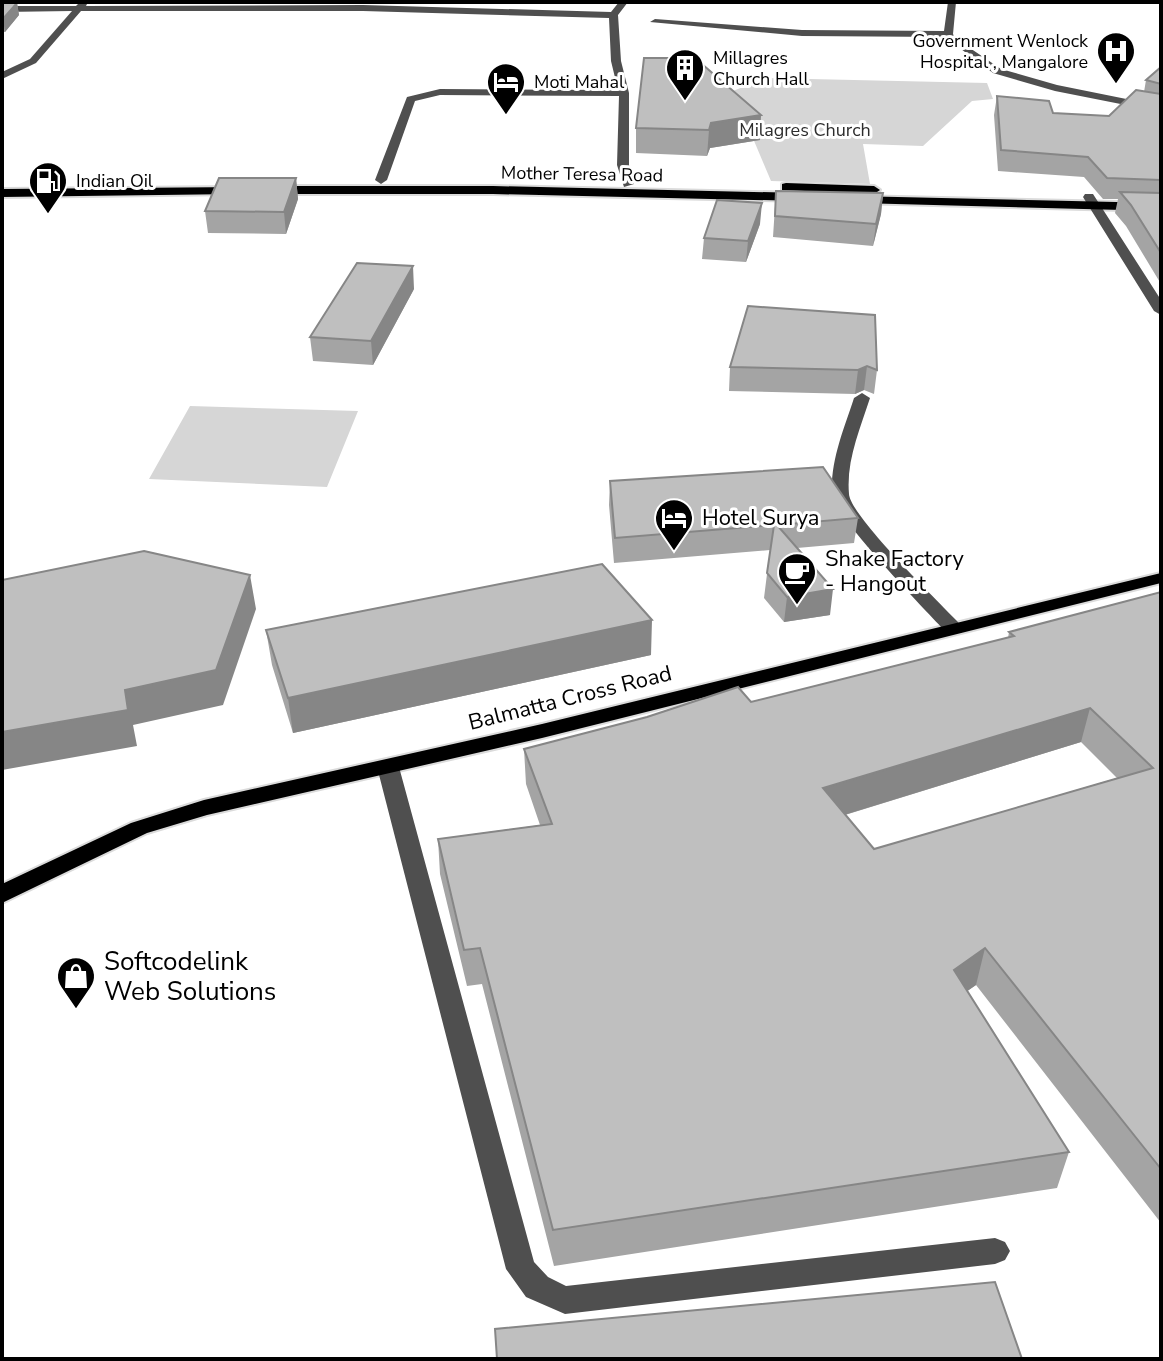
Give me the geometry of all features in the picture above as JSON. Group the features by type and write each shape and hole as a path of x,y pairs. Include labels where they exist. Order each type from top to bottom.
{"main road":[{"path":"2,183 241,181"},
{"path":"257,181 628,184 1092,202 1161,198"},
{"name":"Mother Teresa Road","path":"2,193 493,190 1092,202 1161,207"},
{"name":"Balmatta Cross Road","path":"2,894 139,828 204,808 388,767 1161,578"}],"street":[{"path":"2,76 33,61 76,9 86,2"},
{"path":"624,2 613,15 616,61 624,93 623,165 628,184"},
{"path":"952,2 948,34 997,71 1055,88 1161,109"},
{"path":"2,9 363,8 613,15"},
{"path":"655,22 802,33 948,34"},
{"path":"381,180 411,99 440,92 624,93"},
{"path":"1092,202 1161,311"},
{"path":"862,398 841,464 840,499 885,556 954,629"},
{"path":"388,767 521,1269 537,1287 565,1300 995,1251"}],"green space":[{"name":"Milagres Church","path":"765,78 987,83 993,99 972,101 923,146 863,144 870,184 771,181 733,91"},
{"path":"190,406 358,411 327,487 149,479"}],"building":[{"path":"2,3 17,3 2,20"},
{"path":"644,58 695,58 761,115 711,123 709,130 636,128"},
{"path":"1161,67 1161,84 1146,80"},
{"path":"1136,90 1161,94 1161,180 1107,178 1088,157 1001,150 997,96 1049,101 1053,113 1109,116"},
{"path":"219,178 296,178 284,212 205,211"},
{"path":"776,191 883,193 876,224 775,216"},
{"path":"1120,192 1161,193 1161,253 1131,205"},
{"path":"717,200 762,203 748,241 704,238"},
{"path":"357,263 413,266 371,341 310,337"},
{"path":"748,306 875,315 877,370 867,366 858,370 730,367"},
{"path":"823,467 858,518 777,525 833,589 787,597 767,573 774,525 615,538 610,481"},
{"path":"144,551 250,575 216,670 125,690 128,710 2,732 2,580"},
{"path":"602,564 652,620 288,698 266,630"},
{"path":"1161,592 1161,1169 985,948 954,970 1069,1152 553,1230 480,948 464,950 438,839 552,824 524,749 647,717 738,687 751,702 1014,636 1009,632","holes":["1090,708 1153,768 874,849 823,788"]},
{"path":"995,1282 1022,1359 497,1359 495,1329"}],"place":[{"name":"Government Wenlock Hospital , Mangalore","path":"1116,85"},
{"name":"Millagres Church Hall","path":"685,102"},
{"name":"Moti Mahal","path":"506,116"},
{"name":"Indian Oil","path":"48,215"},
{"name":"Hotel Surya","path":"674,552"},
{"name":"Shake Factory - Hangout","path":"797,606"},
{"name":"Softcodelink Web Solutions","path":"76,1010"}]}
